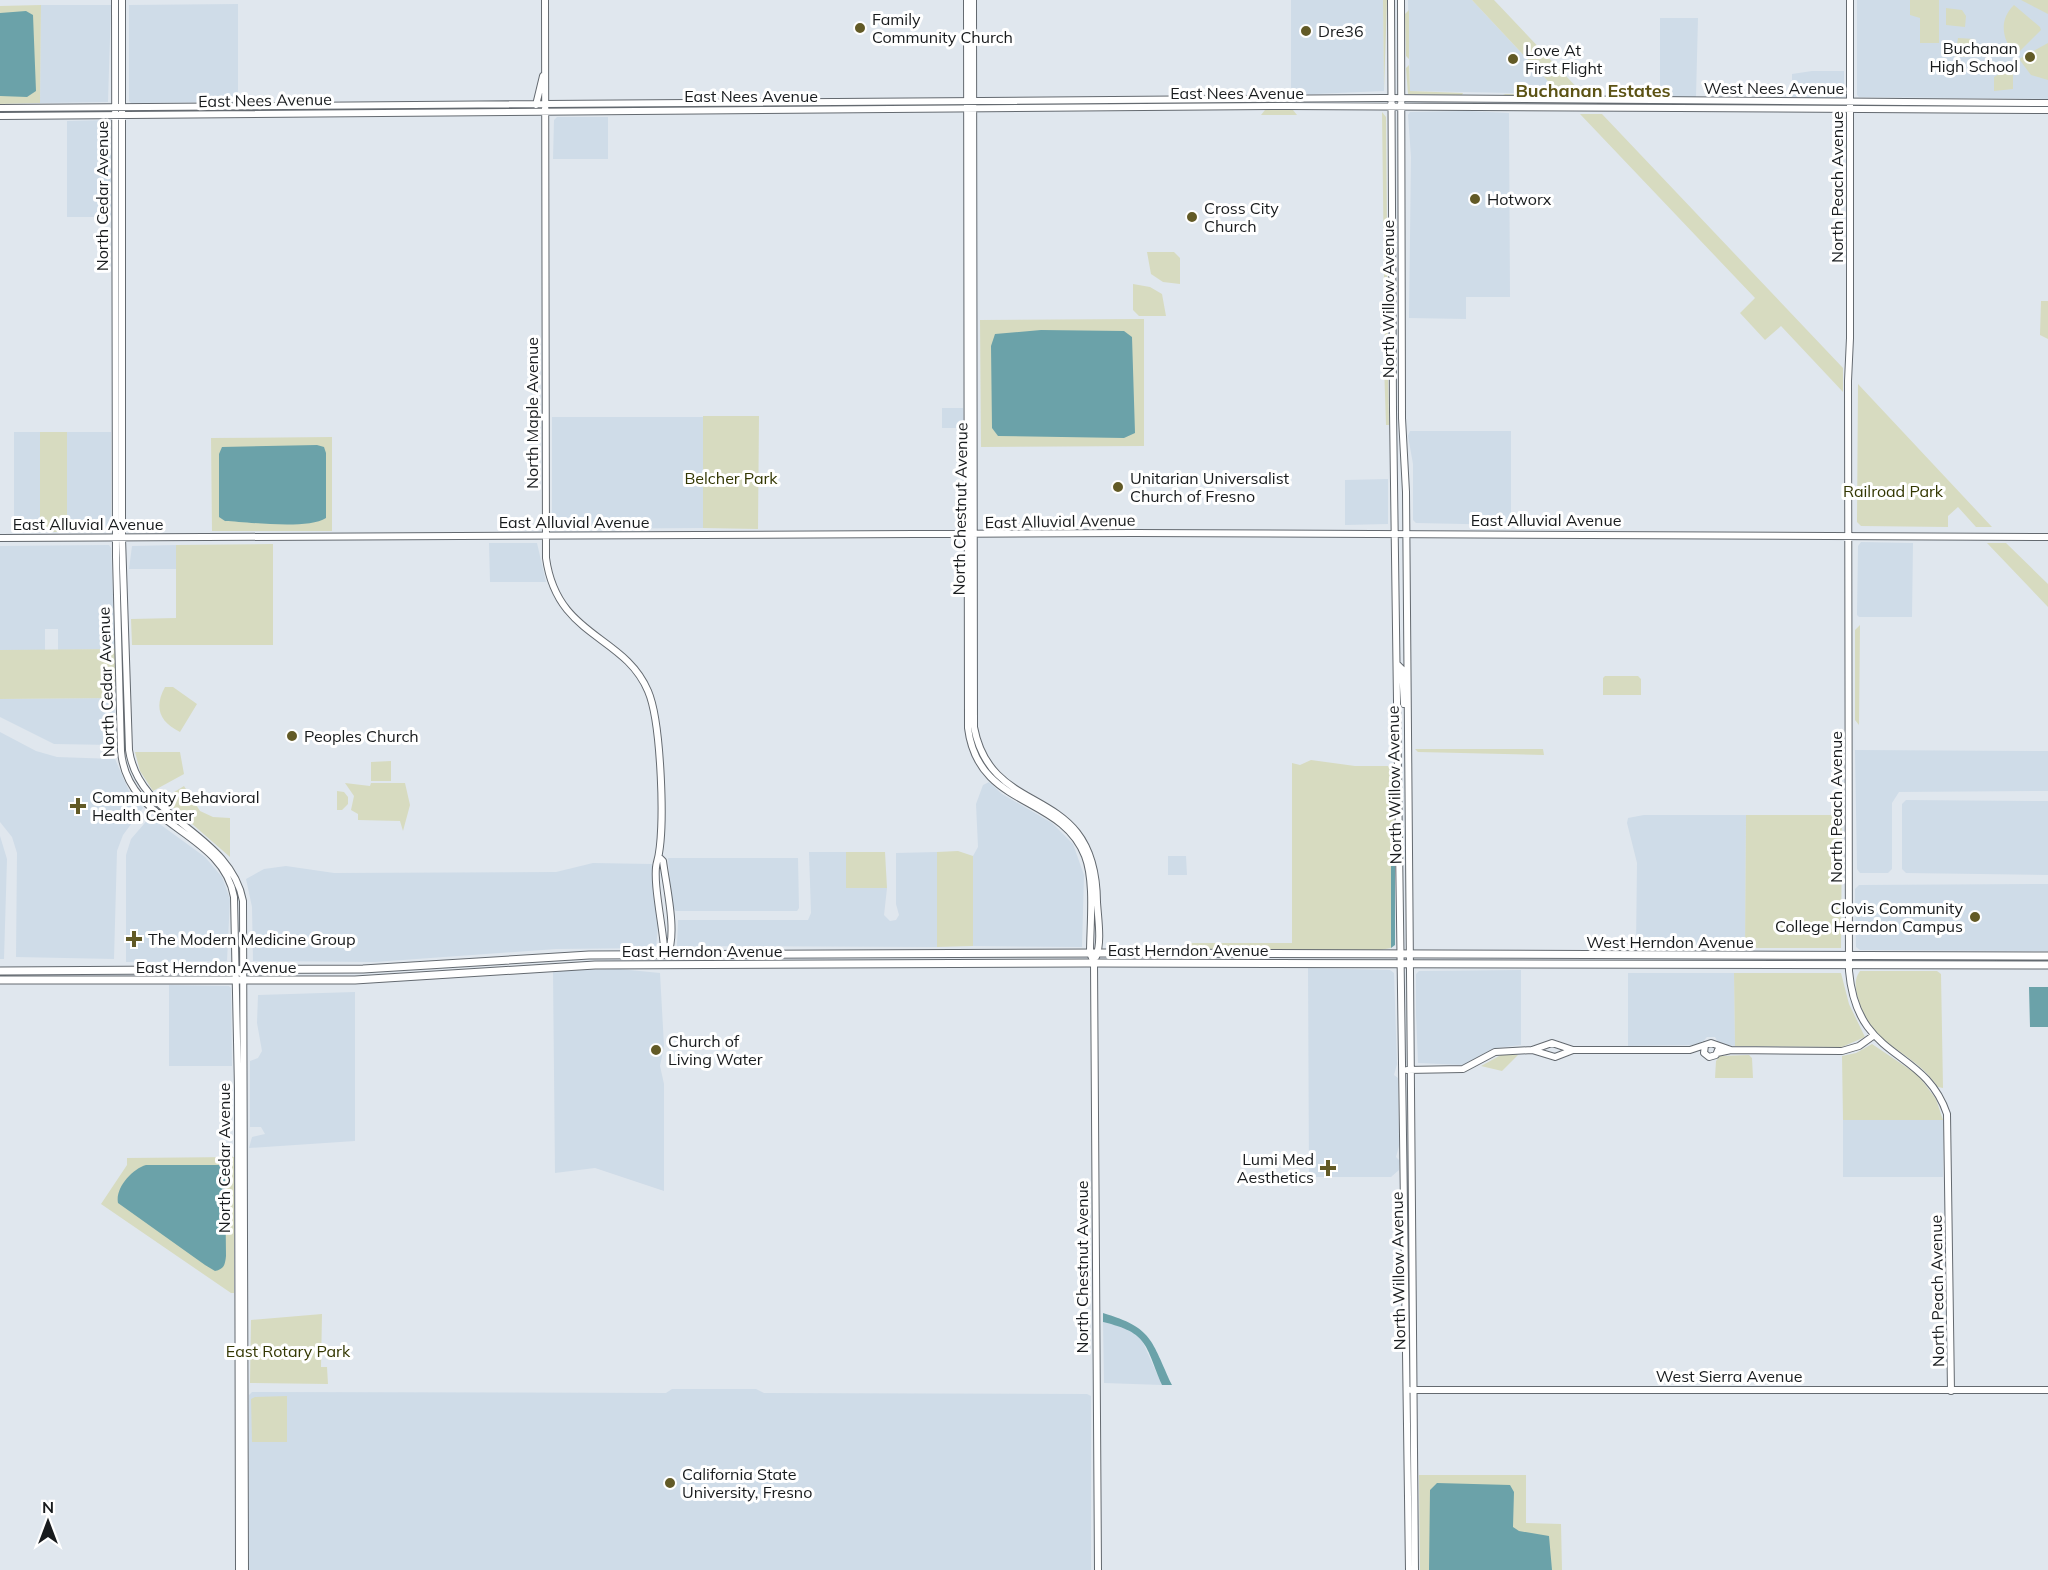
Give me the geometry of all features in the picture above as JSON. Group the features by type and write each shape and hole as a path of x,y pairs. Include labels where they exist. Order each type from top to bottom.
{"main road":[{"name":"North Cedar Avenue","path":"118,0 116,408 120,744 125,773 136,794 150,808 199,845 211,851 233,878 240,970"},
{"name":"North Maple Avenue","path":"545,0 545,536 548,569 567,610 583,628 626,661 640,676 648,691 658,732 660,858 657,862 657,883 664,948 668,955"},
{"path":"1394,0 1401,4"},
{"name":"North Willow Avenue","path":"1394,0 1391,98 1393,361 1400,955 1404,965 1406,1070 1407,1153 1404,1220 1408,1570"},
{"name":"North Peach Avenue","path":"1850,0 1850,374 1852,394 1850,401 1849,535 1849,965 1856,1007 1873,1036 1884,1047 1920,1072 1937,1092 1947,1114 1951,1390"},
{"name":"North Chestnut Avenue","path":"971,2 967,200 974,714 979,748 992,771 1002,781 1056,812 1070,823 1085,842 1093,877 1097,880 1094,963 1098,1570"},
{"name":"North Willow Avenue","path":"1401,4 1402,418 1407,533 1409,955 1404,965"},
{"name":"North Cedar Avenue","path":"118,26 122,46 119,107"},
{"path":"536,105 545,70"},
{"name":"East Nees Avenue","path":"0,116 392,112 479,105 536,105 545,108 643,111 842,110 1119,101 1391,98 1501,103"},
{"path":"1303,106 1322,99"},
{"path":"1532,107 1536,103 1569,100"},
{"name":"West Nees Avenue","path":"1501,103 1569,100 2048,110"},
{"path":"1077,108 1082,104 1106,104 1119,101"},
{"path":"842,110 858,106 886,106 890,102"},
{"name":"East Nees Avenue","path":"0,108 220,106 432,109 890,102 1077,108 1438,107 1464,103"},
{"name":"West Nees Avenue","path":"1501,103 1532,107 2048,103"},
{"path":"643,111 659,104"},
{"name":"North Chestnut Avenue","path":"970,105 974,248 967,717 971,744 977,760 994,781 1049,815 1073,835 1088,855 1094,953"},
{"path":"174,114 189,111 214,111 220,106"},
{"path":"18,115 22,112 42,112 47,108"},
{"name":"North Cedar Avenue","path":"119,115 123,456 119,538 129,750 136,777 148,795 218,852 233,878 244,907 240,980 244,1090 245,1570"},
{"path":"1392,182 1396,204 1397,240 1401,244"},
{"path":"967,200 970,204 974,248"},
{"path":"1393,361 1397,364 1397,396 1402,418"},
{"path":"116,408 120,413 123,456"},
{"name":"East Alluvial Avenue","path":"0,538 1396,533 2048,537"},
{"path":"119,631 122,635 123,657 126,661"},
{"path":"1397,664 1402,669 1407,722"},
{"path":"1399,812 1403,825 1403,850 1408,857"},
{"path":"1400,856 1404,862 1404,887 1408,903"},
{"name":"North Maple Avenue","path":"660,858 663,861 670,915 671,948 668,955"},
{"path":"657,883 666,912 670,915"},
{"name":"East Herndon Avenue","path":"0,970 369,969 564,956 1094,953 1400,955"},
{"name":"West Herndon Avenue","path":"1400,955 2048,956"},
{"path":"1550,965 1570,960 1621,960 1628,955"},
{"path":"1947,965 1951,960 2001,960 2028,956"},
{"name":"East Herndon Avenue","path":"0,980 390,978 572,965 1094,963 1404,965"},
{"name":"West Herndon Avenue","path":"1404,965 2048,965"},
{"name":"North Cedar Avenue","path":"239,1570 236,1046 240,980"},
{"path":"1690,1050 1711,1043 1717,1050 1842,1051 1859,1046 1873,1036"},
{"path":"1548,1050 1555,1043 1560,1049 1690,1050 1712,1057 1717,1050"},
{"path":"1704,1053 1705,1045"},
{"path":"236,1046 241,1051 244,1090"},
{"path":"1406,1070 1463,1069 1496,1052 1548,1050 1555,1057 1560,1049"},
{"name":"North Willow Avenue","path":"1406,1070 1403,1097 1411,1208 1415,1570"},
{"path":"1404,1220 1408,1256 1412,1261"},
{"path":"239,1310 242,1314 245,1351"},
{"name":"West Sierra Avenue","path":"1412,1390 2048,1390"}],"shaded area":[{"path":"1291,0 1383,0 1384,91 1291,95"},
{"path":"1408,0 1472,0 1560,94 1410,91"},
{"path":"1857,0 2048,0 2048,99 1859,97 1857,95"},
{"path":"238,4 238,102 131,103 129,101 129,5"},
{"path":"41,5 111,5 108,102 40,103"},
{"path":"1660,18 1698,18 1696,97 1660,97"},
{"path":"1812,71 1844,71 1844,95 1841,98 1792,97 1792,74"},
{"path":"1410,112 1509,113 1510,297 1466,297 1466,319 1409,318 1411,157 1408,115"},
{"path":"557,117 608,117 608,159 553,159 554,120"},
{"path":"109,120 111,123 111,217 67,217 67,121"},
{"path":"942,408 963,408 964,428 942,428"},
{"path":"552,417 703,417 703,528 554,529 552,527"},
{"path":"1410,431 1511,431 1511,525 1416,523 1413,520 1413,464 1408,436"},
{"path":"14,432 40,432 40,532 14,532"},
{"path":"67,432 111,432 111,529 109,531 67,532"},
{"path":"1388,479 1388,524 1345,525 1345,480"},
{"path":"1861,542 1913,543 1912,617 1859,617 1857,615 1858,546"},
{"path":"489,543 537,543 546,582 490,582"},
{"path":"109,545 111,548 115,649 58,650 58,629 45,629 45,650 0,650 0,546"},
{"path":"176,545 176,569 129,569 132,546"},
{"path":"115,698 113,745 54,744 0,717 0,699"},
{"path":"0,732 36,751 57,757 115,759 129,791 143,808 123,835 117,851 114,959 16,957 17,853 12,837 0,822"},
{"path":"1855,750 2048,751 2048,791 1899,792 1892,803 1892,869 1888,873 1860,873 1857,869"},
{"path":"989,782 1002,794 1052,823 1073,844 1084,875 1082,947 973,946 973,856 978,847 976,804 983,785"},
{"path":"1906,800 2048,801 2048,875 1906,873 1902,869 1902,804"},
{"path":"1644,815 1746,815 1745,948 1640,950 1636,946 1637,863 1627,823 1628,818"},
{"path":"150,817 205,857 222,877 230,899 227,961 126,962 126,855 131,839"},
{"path":"0,836 7,859 4,959 0,959"},
{"path":"809,852 846,852 846,888 887,888 884,915 890,921 896,920 899,915 896,904 896,853 937,852 937,947 677,946 678,920 808,920 811,913"},
{"path":"1168,856 1186,856 1187,875 1168,875"},
{"path":"668,858 798,858 799,908 797,911 676,911 672,908"},
{"path":"593,863 652,864 658,925 656,948 556,949 375,962 253,961 252,907 246,879 264,869 286,866 334,873 556,872"},
{"path":"2048,884 2048,951 1860,950 1856,947 1855,889 1859,885"},
{"path":"1308,968 1390,970 1394,973 1397,1064 1394,1075 1398,1078 1399,1146 1396,1157 1399,1160 1399,1170 1391,1177 1309,1177"},
{"path":"619,969 660,973 664,1046 660,1066 664,1084 664,1191 595,1168 555,1173 553,971"},
{"path":"1521,970 1521,1045 1496,1048 1463,1065 1418,1063 1416,974 1419,971"},
{"path":"1628,973 1734,973 1735,1046 1719,1044 1715,1037 1707,1037 1700,1045 1628,1046"},
{"path":"169,985 229,986 231,988 232,1066 169,1066"},
{"path":"355,992 355,1141 249,1148 252,1137 265,1134 261,1127 250,1127 250,1061 258,1058 262,1051 257,1023 258,995"},
{"path":"1843,1120 1943,1120 1943,1177 1843,1177"},
{"path":"1103,1322 1127,1328 1140,1336 1162,1385 1104,1383"},
{"name":"California State University, Fresno","path":"672,1389 756,1389 764,1393 1087,1394 1091,1396 1091,1570 249,1570 249,1395 252,1392 666,1393"}],"green space":[{"path":"1383,0 1387,0 1384,91"},
{"path":"1472,0 1494,0 1585,96 1508,96 1503,94 1560,94"},
{"path":"1910,0 1939,0 1939,43 1920,43 1920,18 1910,15"},
{"path":"2021,0 2048,0 2048,14"},
{"path":"41,5 40,103 0,104 0,6"},
{"path":"2014,5 2041,30 2016,55 2007,43 2004,30 2006,17"},
{"path":"1946,8 1962,10 1966,16 1965,27 1946,25"},
{"path":"1409,10 1409,59 1406,56 1405,14"},
{"path":"1958,38 1975,39 1975,50 1969,57 1955,57"},
{"path":"2048,43 2048,80 2031,75 2019,59"},
{"path":"1409,65 1410,91 1463,93 1462,95 1408,94 1406,68"},
{"path":"2004,71 2013,72 2013,89 1994,91 1994,77"},
{"path":"1265,110 1293,110 1297,115 1261,115"},
{"path":"1382,112 1386,117 1388,354 1385,357"},
{"path":"1580,114 1602,114 1843,368 1843,392 1781,326 1765,340 1740,313 1755,298"},
{"path":"1147,252 1174,252 1180,258 1180,284 1163,282 1151,274"},
{"path":"1133,284 1150,287 1162,294 1166,316 1139,316 1133,310"},
{"path":"2041,301 2048,301 2048,339 2040,335"},
{"path":"1144,319 1144,446 981,447 980,320"},
{"path":"1384,365 1388,368 1389,425 1386,425"},
{"name":"Railroad Park","path":"1858,384 1992,527 1976,527 1958,507 1948,516 1948,527 1861,526 1857,522"},
{"name":"Belcher Park","path":"703,416 759,416 758,529 703,528"},
{"path":"40,432 67,432 67,532 40,532"},
{"path":"332,437 332,531 212,531 211,438"},
{"path":"1987,543 2006,543 2048,584 2048,607"},
{"path":"273,544 273,645 132,645 131,619 176,618 176,545"},
{"path":"1860,625 1859,725 1855,720 1855,630"},
{"path":"115,649 115,698 0,699 0,650"},
{"path":"1605,676 1638,676 1641,679 1641,695 1603,695"},
{"path":"165,687 173,687 197,704 180,732 167,724 160,713 160,701"},
{"path":"1415,749 1543,749 1544,755 1418,752"},
{"path":"135,752 180,752 184,774 153,791 140,771"},
{"path":"1311,760 1355,766 1388,766 1394,773 1395,855 1391,856 1391,948 1375,951 1186,950 1186,943 1292,943 1292,763 1300,765"},
{"path":"391,761 391,781 371,781 371,762"},
{"path":"345,783 370,786 371,783 405,783 410,805 403,831 400,821 358,820 358,814 351,810 354,796"},
{"path":"184,786 200,811 213,817 230,818 230,857 167,802 166,797"},
{"path":"337,791 344,792 348,797 348,804 342,810 337,810"},
{"path":"1746,815 1840,815 1842,817 1841,948 1745,948"},
{"path":"958,851 973,856 973,946 937,947 937,852"},
{"path":"846,852 885,852 887,888 846,888"},
{"path":"1860,971 1937,971 1941,974 1943,1088 1938,1087 1917,1064 1883,1039 1873,1028 1857,994 1856,980"},
{"path":"1734,973 1841,973 1849,1004 1865,1037 1842,1047 1735,1046"},
{"path":"1872,1044 1918,1075 1936,1099 1943,1120 1843,1120 1842,1056 1856,1053"},
{"path":"1501,1055 1518,1055 1502,1071 1481,1066"},
{"path":"1749,1055 1752,1058 1753,1078 1715,1078 1716,1061 1720,1056"},
{"path":"234,1157 234,1293 101,1204 127,1165 127,1158"},
{"name":"East Rotary Park","path":"322,1314 321,1367 327,1367 328,1384 250,1383 251,1320"},
{"path":"287,1396 287,1442 252,1442 251,1399"},
{"path":"1419,1475 1526,1475 1526,1523 1561,1524 1562,1570 1420,1570"}],"water":[{"path":"26,11 33,15 36,91 27,97 0,96 0,13"},
{"path":"1041,330 1124,331 1132,337 1135,433 1124,438 998,436 992,428 991,346 995,334"},
{"path":"317,445 324,447 326,453 326,518 306,524 277,524 225,521 219,517 219,454 222,447"},
{"path":"1395,855 1395,945 1391,948 1391,856"},
{"path":"2029,987 2048,987 2048,1027 2030,1027"},
{"path":"146,1165 221,1165 225,1171 226,1256 222,1268 215,1271 205,1265 118,1203 122,1185 135,1171"},
{"path":"1103,1313 1132,1324 1148,1338 1172,1385 1162,1385 1148,1350 1137,1336 1118,1326 1103,1322"},
{"path":"1437,1483 1510,1485 1514,1492 1513,1527 1519,1531 1549,1536 1552,1570 1429,1570 1430,1490"}],"place":[{"name":"Family Community Church","path":"860,28"},
{"name":"Dre36","path":"1306,31"},
{"name":"Buchanan High School","path":"2030,57"},
{"name":"Love At First Flight","path":"1513,59"},
{"name":"Hotworx","path":"1475,199"},
{"name":"Cross City Church","path":"1192,217"},
{"name":"Unitarian Universalist Church of Fresno","path":"1118,487"},
{"name":"Peoples Church","path":"292,736"},
{"name":"Community Behavioral Health Center","path":"78,806"},
{"name":"Clovis Community College Herndon Campus","path":"1975,917"},
{"name":"The Modern Medicine Group","path":"134,939"},
{"name":"Church of Living Water","path":"656,1050"},
{"name":"Lumi Med Aesthetics","path":"1328,1168"},
{"name":"California State University, Fresno","path":"670,1483"}],"district":[{"name":"Buchanan Estates","path":"1593,90"}]}
